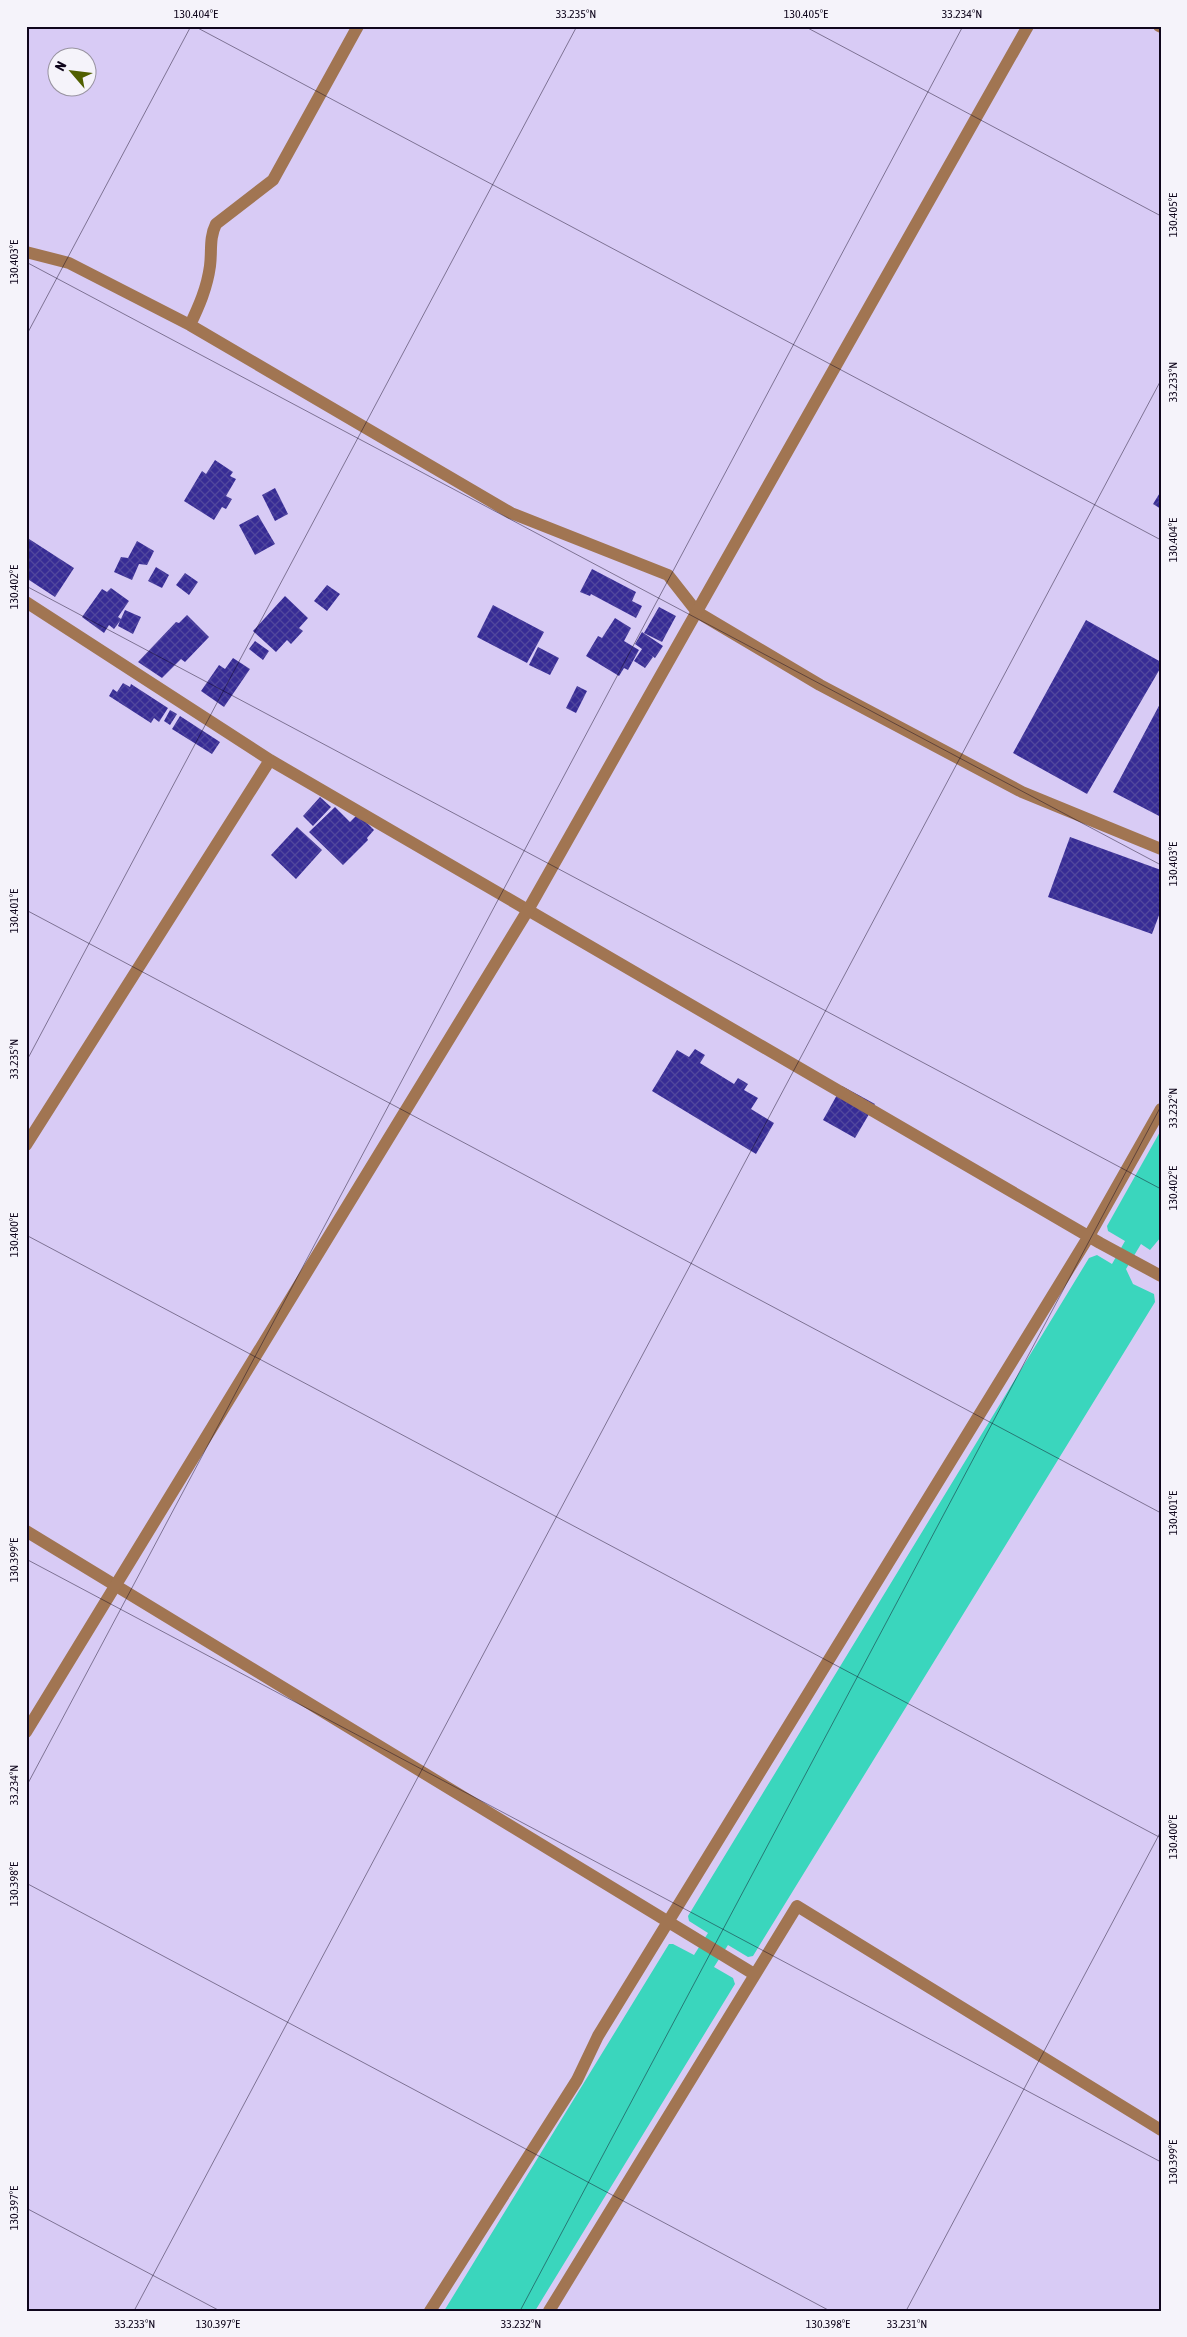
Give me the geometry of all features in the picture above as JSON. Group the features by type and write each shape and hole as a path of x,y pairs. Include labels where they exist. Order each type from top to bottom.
{"street":[{"path":"190,325 203,298 210,266 211,234 216,224 273,180 358,26"},
{"path":"26,1732 528,910 1028,26"},
{"path":"26,252 70,263 190,325 511,513 668,575 697,612 820,685 1022,792 1161,849"},
{"path":"26,602 270,760 1094,1239 1161,1276"},
{"path":"26,1146 270,760"},
{"path":"430,2311 577,2080 598,2036 674,1926 1094,1239 1161,1109"},
{"path":"26,1530 754,1974"},
{"path":"549,2311 797,1906 1161,2130"}],"shaded area":[{"path":"1161,1130 1161,1237 1150,1250 1141,1244 1126,1269 1133,1284 1154,1294 1155,1302 753,1956 748,1957 728,1945 714,1967 733,1978 735,1984 535,2311 444,2311 669,1944 673,1944 694,1955 708,1933 689,1921 688,1916 1089,1258 1097,1255 1112,1264 1125,1241 1108,1231 1107,1226"}],"building":[{"path":"215,460 233,472 230,476 236,479 226,496 232,499 226,509 222,507 214,520 184,501 202,471 206,474"},
{"path":"275,488 288,514 275,521 262,495"},
{"path":"1161,491 1161,509 1153,504"},
{"path":"258,515 275,544 255,555 239,525"},
{"path":"26,537 74,568 55,597 26,578"},
{"path":"137,541 154,551 147,565 139,564 132,580 114,572 121,557 128,558"},
{"path":"156,567 169,575 162,588 148,581"},
{"path":"592,569 636,592 632,601 642,606 636,618 591,594 590,596 580,592"},
{"path":"185,573 198,582 189,595 176,585"},
{"path":"327,585 340,594 327,611 314,601"},
{"path":"111,588 129,601 118,617 121,619 125,610 141,617 133,634 118,626 120,621 114,629 109,625 104,633 82,617 102,589 107,592"},
{"path":"285,596 308,618 299,628 303,631 291,644 287,640 276,652 253,631"},
{"path":"493,605 544,632 527,663 477,637"},
{"path":"659,607 676,616 662,642 644,633"},
{"path":"187,615 209,637 185,662 181,659 162,678 138,662 176,622 179,623"},
{"path":"615,618 631,628 624,641 639,650 628,670 624,668 619,676 586,656 598,636 602,638"},
{"path":"1086,620 1161,662 1161,667 1087,794 1013,753"},
{"path":"642,632 663,646 655,658 646,652 653,657 645,668 634,661 642,649 635,644"},
{"path":"255,641 269,651 263,660 249,649"},
{"path":"538,647 559,658 550,675 529,665"},
{"path":"233,658 250,669 224,707 201,691 219,665 225,669"},
{"path":"123,683 130,687 131,684 168,708 159,722 154,718 151,723 109,696 113,689 117,692"},
{"path":"577,686 587,691 576,713 566,708"},
{"path":"1161,702 1161,817 1113,792"},
{"path":"170,710 177,714 170,725 164,721"},
{"path":"180,716 220,742 212,754 172,729"},
{"path":"320,797 331,807 313,826 303,816"},
{"path":"335,807 350,822 358,814 374,830 367,838 368,840 343,865 309,832"},
{"path":"297,827 322,850 296,879 271,855"},
{"path":"1070,837 1161,870 1161,910 1152,934 1048,897"},
{"path":"695,1049 705,1055 700,1063 734,1084 738,1078 748,1084 744,1090 758,1098 751,1109 774,1123 756,1154 652,1091 677,1050 689,1057"},
{"path":"842,1086 875,1104 855,1138 823,1120"}]}
